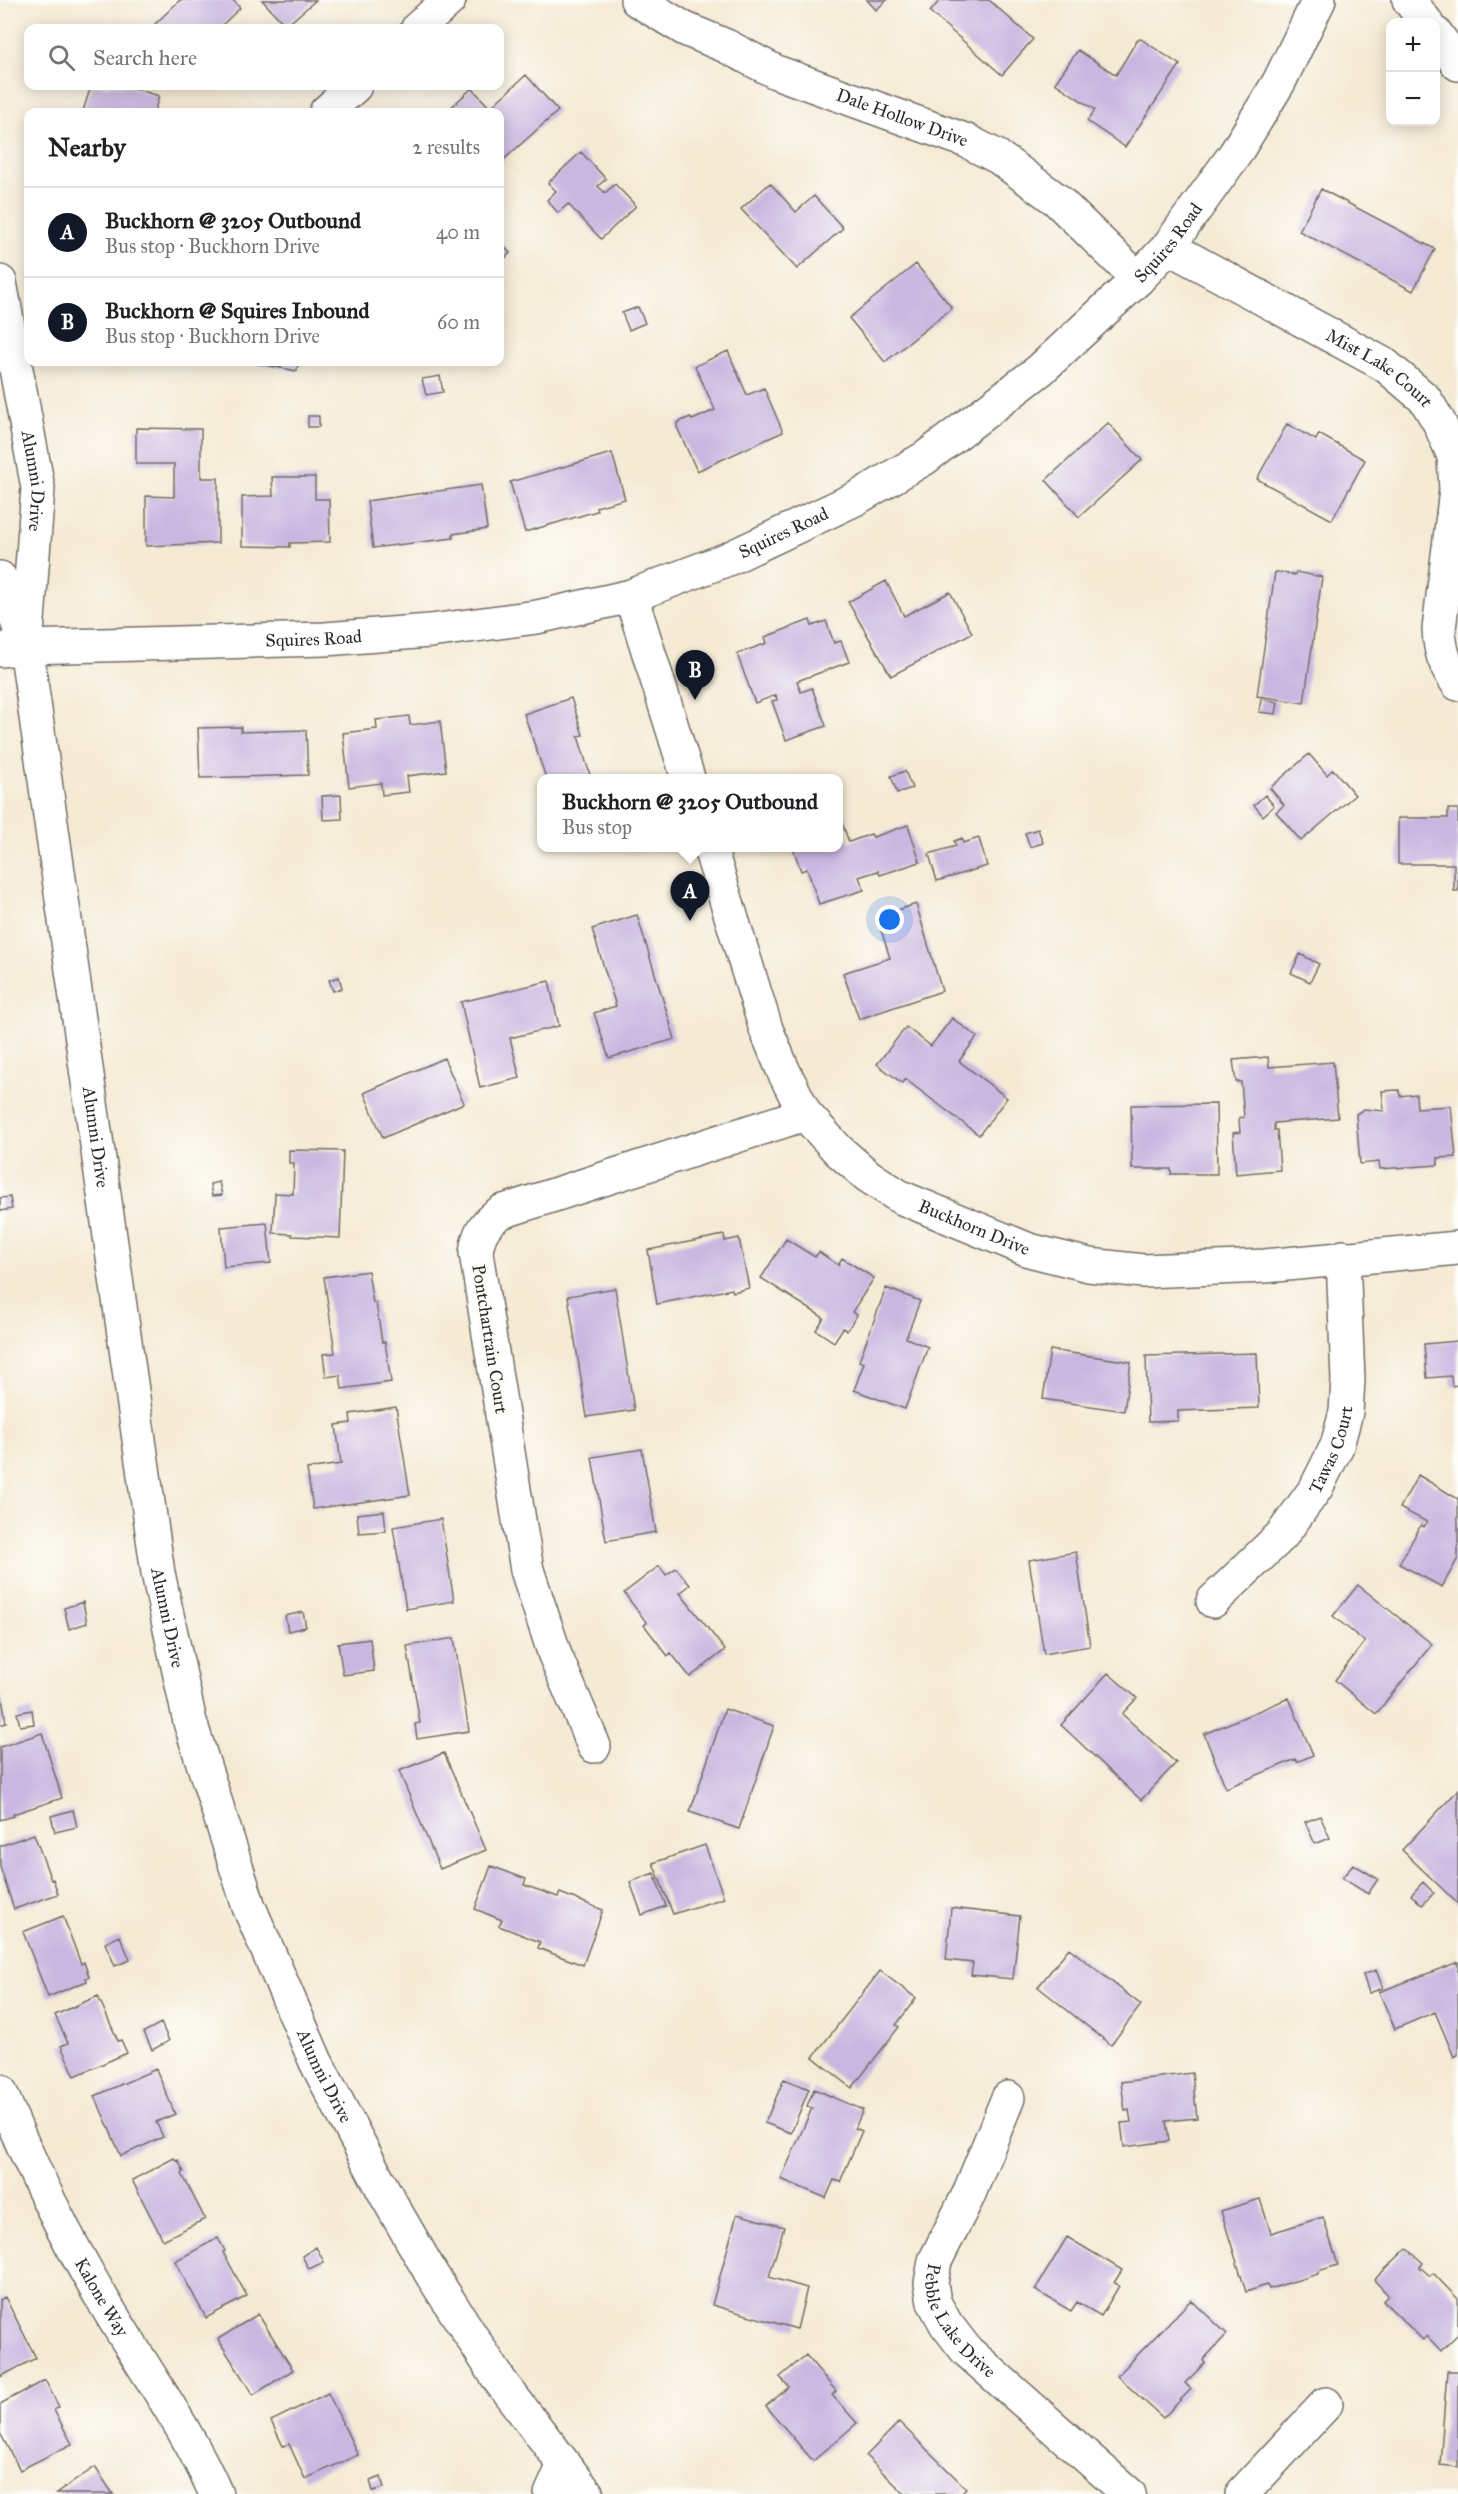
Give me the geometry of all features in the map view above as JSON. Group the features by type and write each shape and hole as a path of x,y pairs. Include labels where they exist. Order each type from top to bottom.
{"street":[{"path":"422,24 449,0"},
{"name":"Dale Hollow Drive","path":"637,0 685,28 776,72 967,141 998,157 1057,200 1138,279"},
{"name":"Squires Road","path":"13,648 326,639 430,631 537,617 631,596 728,559 855,499 925,458 1040,370 1138,279 1168,247 1234,154 1279,82 1319,0"},
{"path":"1409,0 1423,18"},
{"path":"1440,39 1458,64"},
{"path":"330,108 351,90"},
{"name":"Mist Lake Court","path":"1168,247 1385,364 1425,399 1440,422 1454,456 1456,490 1438,629 1440,650 1448,670 1458,684"},
{"name":"Alumni Drive","path":"0,282 38,488 13,648"},
{"name":"Alumni Drive","path":"0,578 13,648 158,1573 190,1722 249,1907 316,2062 386,2195 432,2275 500,2381 587,2494"},
{"path":"631,596 687,774"},
{"name":"Buckhorn Drive","path":"711,852 766,1029 805,1114 839,1151 868,1176 900,1197 992,1236 1039,1252 1089,1265 1143,1271 1265,1266 1342,1257 1458,1248"},
{"name":"Pontchartrain Court","path":"594,1746 555,1655 527,1570 476,1253 477,1240 489,1221 501,1212 805,1114"},
{"name":"Tawas Court","path":"1213,1601 1282,1535 1316,1488 1337,1446 1346,1412 1348,1380 1342,1257"},
{"name":"Kalone Way","path":"0,2091 46,2194 108,2310 194,2448 216,2494"},
{"name":"Pebble Lake Drive","path":"1008,2098 968,2196 935,2261 931,2283 934,2302 946,2324 967,2351 1129,2494"},
{"path":"1242,2494 1326,2404"},
{"path":"551,2494 564,2465"}],"building":[{"path":"180,0 233,0 240,8 223,24 155,24"},
{"path":"262,0 316,0 288,24 284,24"},
{"path":"867,0 887,0 876,10"},
{"path":"940,0 989,0 1033,39 1002,75 930,12"},
{"path":"1141,39 1180,65 1125,147 1087,121 1095,110 1055,83 1078,50 1116,75 1137,40"},
{"path":"526,75 558,111 504,159 504,108 490,108"},
{"path":"90,90 139,90 159,96 155,108 84,108"},
{"path":"470,90 474,90 490,108 450,108"},
{"path":"581,152 606,179 598,186 605,193 615,184 636,206 601,239 568,204 558,213 547,200 556,191 548,183"},
{"path":"770,183 796,212 814,196 843,228 797,269 741,209"},
{"path":"1321,189 1435,249 1413,291 1299,231"},
{"path":"504,246 510,253 504,259"},
{"path":"916,264 952,308 885,362 849,318"},
{"path":"638,307 645,323 629,330 622,313"},
{"path":"728,351 747,395 764,388 783,432 697,471 677,423 690,417 692,420 715,410 695,366"},
{"path":"270,366 298,366 297,371"},
{"path":"440,376 443,392 426,395 422,379"},
{"path":"308,416 319,416 319,427 308,427"},
{"path":"1108,423 1142,460 1079,517 1046,480"},
{"path":"1287,424 1316,440 1319,434 1365,460 1332,520 1257,479"},
{"path":"136,428 201,429 201,478 218,478 218,543 146,546 146,496 174,497 174,464 136,464"},
{"path":"612,453 625,499 596,507 597,511 525,532 510,482"},
{"path":"272,477 315,477 315,499 329,499 330,542 290,543 290,547 242,546 242,497 273,496"},
{"path":"481,485 487,529 453,534 453,538 373,548 367,501"},
{"path":"1275,572 1295,575 1296,572 1322,577 1304,703 1257,696"},
{"path":"886,581 904,616 950,592 972,633 891,676 848,602"},
{"path":"810,620 812,626 826,621 834,643 841,641 849,662 797,681 801,692 812,688 826,726 786,740 772,701 777,700 776,695 755,703 737,654 767,643 765,637"},
{"path":"571,698 583,735 578,736 590,774 545,774 524,714"},
{"path":"1261,699 1278,702 1276,714 1259,712"},
{"path":"409,716 410,725 440,721 446,771 407,776 409,792 382,795 381,783 349,787 343,733 377,729 376,720"},
{"path":"241,727 241,732 306,730 308,775 200,778 198,728"},
{"path":"1309,754 1327,775 1333,769 1355,795 1301,841 1276,812 1284,805 1270,788"},
{"path":"905,771 912,788 897,793 891,776"},
{"path":"341,795 342,819 323,820 322,796"},
{"path":"1265,795 1274,806 1263,816 1254,805"},
{"path":"1448,809 1458,809 1458,891 1454,891 1454,864 1398,864 1398,818 1448,818"},
{"path":"908,825 920,862 880,875 878,871 859,877 864,890 819,904 807,869 801,871 794,852 843,852 843,826 849,842 871,834 873,837"},
{"path":"1038,829 1043,843 1030,847 1025,833"},
{"path":"962,838 963,843 979,838 987,866 937,881 929,854 956,846 954,841"},
{"path":"916,904 942,991 859,1019 843,973 890,958 877,917"},
{"path":"637,915 675,1039 609,1058 594,1013 616,1006 592,929"},
{"path":"1300,954 1319,964 1310,982 1291,973"},
{"path":"339,977 342,988 333,991 329,980"},
{"path":"549,981 559,1026 510,1038 520,1078 480,1088 461,1002"},
{"path":"952,1018 977,1037 959,1061 1007,1098 979,1135 905,1079 902,1083 877,1064 906,1027 931,1046"},
{"path":"1268,1057 1269,1067 1333,1062 1338,1118 1274,1123 1274,1130 1277,1130 1280,1170 1236,1174 1233,1133 1240,1132 1239,1118 1244,1117 1241,1082 1236,1082 1233,1060"},
{"path":"444,1058 464,1103 383,1138 364,1093"},
{"path":"1399,1090 1400,1096 1416,1094 1417,1108 1451,1106 1456,1157 1438,1158 1438,1165 1380,1169 1379,1162 1360,1164 1356,1114 1364,1109 1384,1111 1382,1091"},
{"path":"1216,1104 1217,1174 1171,1174 1171,1169 1132,1169 1131,1105"},
{"path":"289,1150 343,1151 340,1238 273,1233 275,1193 293,1194 294,1163 289,1163"},
{"path":"219,1182 222,1195 212,1196 210,1184"},
{"path":"10,1197 12,1209 0,1211 0,1198"},
{"path":"267,1223 271,1263 224,1267 221,1227"},
{"path":"724,1235 725,1241 739,1238 749,1288 733,1292 732,1289 657,1304 648,1250"},
{"path":"786,1239 815,1257 819,1252 838,1265 842,1258 874,1278 852,1312 857,1315 847,1331 843,1328 834,1342 816,1330 824,1318 761,1278"},
{"path":"368,1271 382,1342 385,1342 391,1382 342,1389 340,1375 326,1377 323,1354 335,1353 324,1277"},
{"path":"615,1288 634,1410 587,1417 568,1296"},
{"path":"886,1288 920,1301 906,1338 928,1347 905,1409 854,1390 864,1363 859,1361"},
{"path":"1458,1341 1458,1385 1452,1386 1451,1376 1427,1378 1424,1344"},
{"path":"1050,1350 1131,1362 1124,1411 1043,1399"},
{"path":"1257,1353 1259,1408 1178,1411 1178,1421 1148,1422 1146,1356"},
{"path":"396,1407 410,1495 313,1509 307,1469 341,1464 336,1425 351,1423 350,1414"},
{"path":"642,1449 656,1532 606,1541 592,1457"},
{"path":"1418,1475 1458,1499 1458,1558 1442,1587 1399,1564 1421,1525 1424,1527 1427,1522 1400,1508"},
{"path":"384,1511 386,1531 359,1533 357,1514"},
{"path":"441,1519 454,1601 406,1609 393,1527"},
{"path":"1076,1552 1090,1646 1044,1654 1029,1560"},
{"path":"659,1566 666,1575 676,1568 690,1585 680,1593 725,1650 690,1677 671,1653 668,1656 644,1625 647,1623 624,1593"},
{"path":"1358,1585 1432,1644 1376,1714 1335,1680 1365,1642 1333,1616"},
{"path":"83,1602 87,1623 69,1629 64,1608"},
{"path":"303,1612 306,1627 288,1631 285,1616"},
{"path":"454,1638 469,1731 417,1739 415,1724 420,1723 407,1646"},
{"path":"370,1639 374,1671 343,1675 338,1643"},
{"path":"1108,1673 1137,1698 1122,1714 1176,1763 1141,1800 1061,1725"},
{"path":"0,1692 6,1723 0,1725"},
{"path":"1289,1698 1313,1755 1297,1762 1296,1759 1226,1788 1204,1734"},
{"path":"725,1709 774,1726 739,1829 690,1812"},
{"path":"32,1710 34,1724 20,1726 17,1713"},
{"path":"42,1733 62,1798 0,1820 0,1747"},
{"path":"444,1753 486,1850 440,1869 399,1771"},
{"path":"1458,1790 1458,1904 1402,1850"},
{"path":"73,1810 77,1827 55,1832 51,1816"},
{"path":"1320,1816 1330,1838 1315,1844 1305,1822"},
{"path":"34,1834 58,1894 14,1909 0,1867 0,1846"},
{"path":"705,1845 724,1898 673,1914 653,1863"},
{"path":"1353,1864 1378,1879 1368,1894 1342,1878"},
{"path":"491,1866 526,1879 524,1885 558,1897 560,1893 603,1910 583,1965 538,1948 540,1942 499,1926 502,1920 475,1909"},
{"path":"654,1873 666,1906 642,1915 630,1882"},
{"path":"1423,1882 1434,1893 1422,1905 1411,1895"},
{"path":"951,1908 1020,1916 1013,1979 971,1975 973,1963 946,1960"},
{"path":"63,1916 81,1964 84,1962 89,1977 86,1978 87,1981 48,1997 23,1932"},
{"path":"120,1936 130,1960 115,1966 105,1943"},
{"path":"1069,1948 1141,2005 1111,2045 1038,1987"},
{"path":"1458,1962 1458,2055 1454,2057 1435,2012 1395,2029 1379,1992"},
{"path":"1376,1970 1383,1988 1369,1993 1363,1975"},
{"path":"880,1971 916,1998 896,2025 899,2027 852,2088 813,2057"},
{"path":"98,1996 118,2041 121,2040 127,2053 75,2076 61,2046 68,2043 55,2015"},
{"path":"161,2023 169,2041 152,2050 144,2032"},
{"path":"156,2069 175,2114 156,2122 163,2137 121,2156 95,2096"},
{"path":"1192,2073 1197,2118 1166,2121 1169,2141 1124,2147 1121,2123 1131,2122 1129,2110 1125,2111 1121,2082"},
{"path":"784,2079 809,2089 791,2133 765,2123"},
{"path":"814,2089 863,2110 855,2128 862,2131 840,2182 834,2180 826,2198 781,2179 812,2108 807,2106"},
{"path":"174,2158 178,2160 184,2172 182,2174 205,2219 163,2240 132,2180"},
{"path":"1260,2199 1271,2233 1323,2217 1338,2265 1318,2271 1318,2274 1269,2289 1267,2285 1246,2292 1221,2211"},
{"path":"737,2214 784,2227 769,2277 807,2288 797,2329 712,2305"},
{"path":"1067,2237 1122,2270 1114,2283 1119,2286 1101,2316 1077,2302 1071,2311 1035,2290"},
{"path":"218,2238 247,2296 206,2318 175,2261"},
{"path":"316,2247 324,2262 309,2269 302,2256"},
{"path":"1407,2248 1423,2263 1420,2267 1430,2276 1433,2273 1458,2299 1458,2334 1441,2351 1427,2336 1423,2340 1383,2301 1388,2295 1374,2280"},
{"path":"5,2297 36,2358 0,2377 0,2300"},
{"path":"1191,2300 1227,2334 1203,2360 1205,2363 1185,2383 1191,2389 1163,2418 1117,2376"},
{"path":"258,2314 293,2370 253,2395 218,2339"},
{"path":"806,2355 836,2391 832,2395 857,2423 813,2461 766,2406 789,2387 780,2377"},
{"path":"1447,2371 1458,2371 1458,2467 1440,2465"},
{"path":"45,2380 59,2407 54,2410 72,2444 20,2470 0,2433 0,2404"},
{"path":"328,2393 358,2455 305,2479 289,2444 283,2446 271,2421"},
{"path":"899,2422 966,2488 960,2494 905,2494 866,2456"},
{"path":"95,2467 113,2494 56,2494"},
{"path":"381,2477 384,2488 373,2491 370,2481"}],"place":[{"name":"Buckhorn @ Squires Inbound","path":"695,700"},
{"name":"Buckhorn @ 3205 Outbound","path":"690,921"}]}
